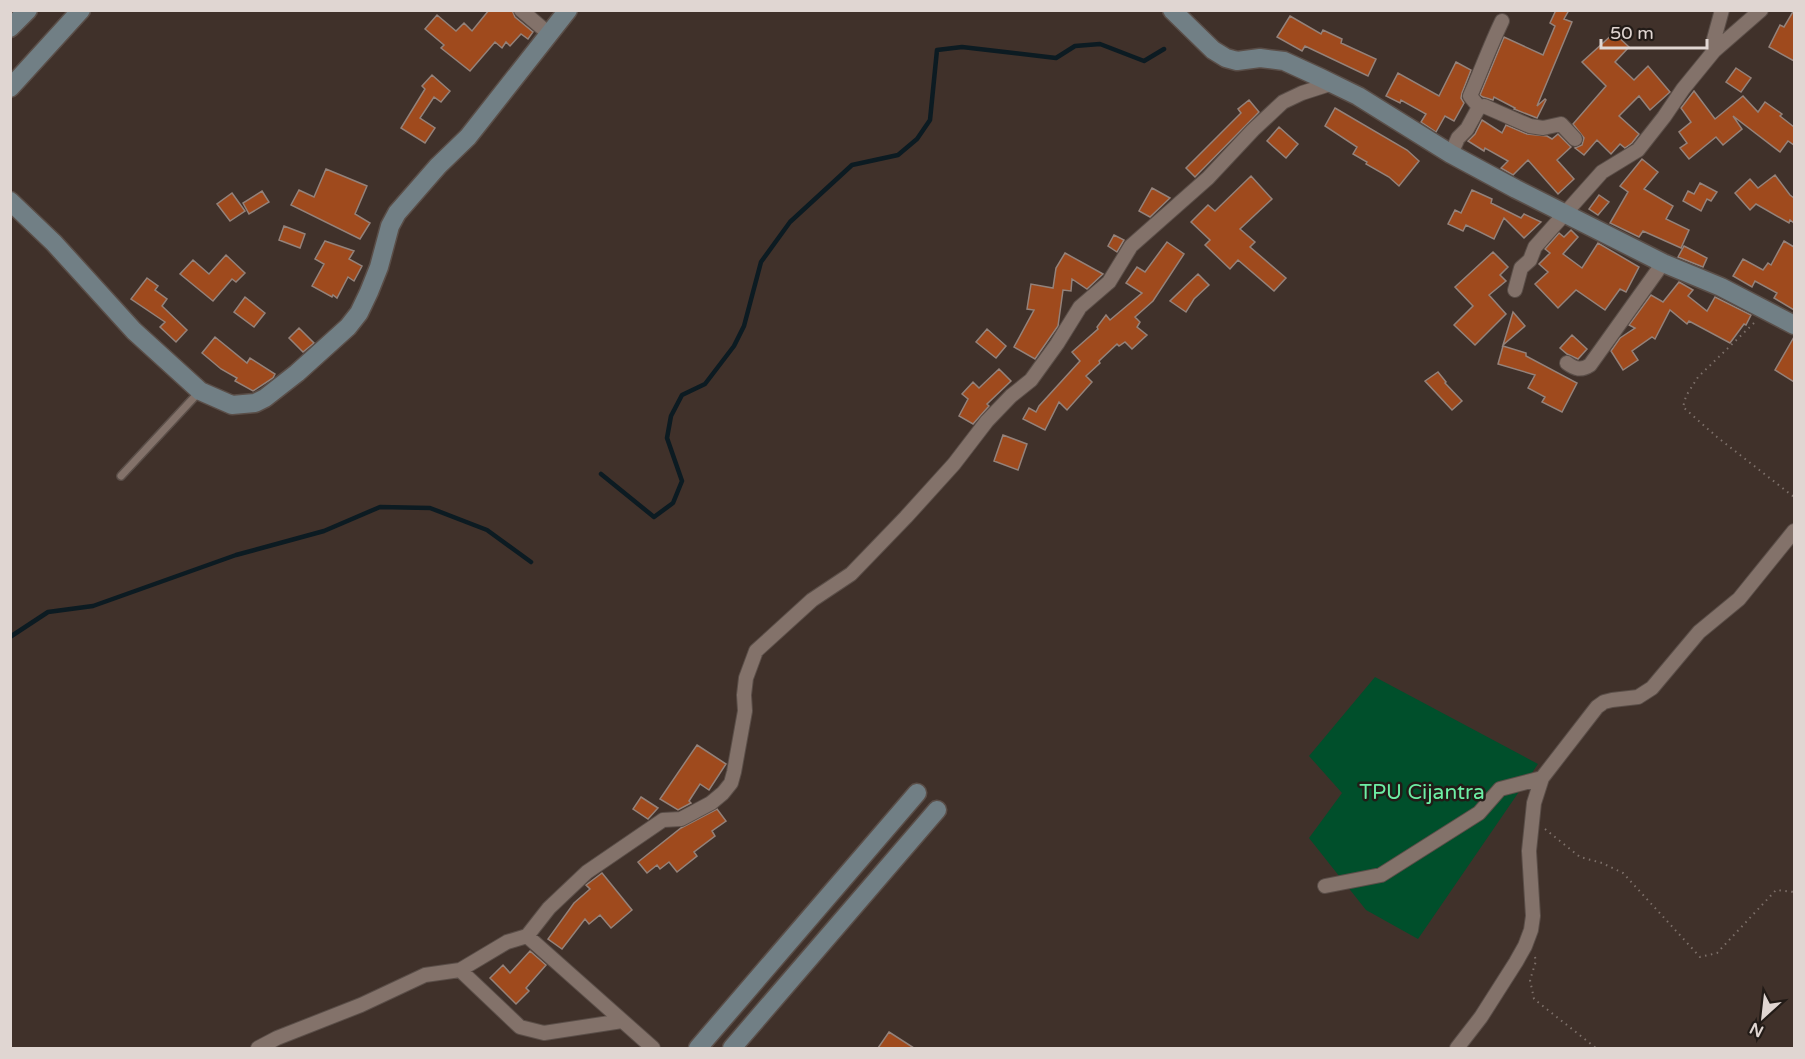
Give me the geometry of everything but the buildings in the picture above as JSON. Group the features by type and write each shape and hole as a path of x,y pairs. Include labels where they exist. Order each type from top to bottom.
{"street":[{"path":"10,28 28,10"},
{"path":"10,88 81,10"},
{"path":"521,10 549,33"},
{"path":"10,201 54,243 134,331 200,391 232,405 255,403 265,398 340,336 358,313 369,292 379,267 390,226 397,213 438,166 468,137 568,10"},
{"path":"1172,10 1213,50 1226,58 1237,61 1260,58 1284,61 1333,83 1415,130 1451,154 1663,263 1721,287 1794,322"},
{"path":"1714,51 1713,39 1722,10"},
{"path":"1515,290 1521,268 1530,260 1535,247 1567,214 1602,172 1638,150 1714,51 1761,10"},
{"path":"1479,107 1470,96 1482,70 1484,58 1502,21"},
{"path":"258,1048 277,1038 361,1005 425,975 460,970 507,942 527,936 549,908 587,872 663,820 681,819 711,803 723,793 731,783 734,772 745,711 746,678 756,651 812,600 851,574 906,517 954,464 987,422 1011,396 1030,380 1057,344 1080,306 1109,282 1131,246 1208,178 1283,102 1333,83"},
{"path":"1451,154 1458,138 1467,129 1479,107"},
{"path":"1479,107 1487,107 1530,126 1544,128 1561,124 1575,140"},
{"path":"1567,363 1578,369 1585,369 1590,365 1663,263"},
{"path":"1457,1048 1481,1017 1516,962 1531,930 1533,916 1529,851 1532,818 1542,778 1597,707 1604,702 1638,698 1652,688 1700,632 1739,598 1794,531"},
{"path":"1325,886 1381,875 1479,813 1500,789 1542,778"},
{"path":"698,1048 917,793"},
{"path":"732,1048 937,810"},
{"path":"527,936 652,1048"},
{"path":"788,944 807,961"},
{"path":"460,970 520,1027 544,1033 622,1021"}],"lane":[{"path":"121,476 200,391"}],"path":[{"path":"1767,311 1698,377 1686,396 1683,407 1794,497"},
{"path":"1532,818 1580,857 1602,863 1623,873 1700,957 1717,953 1776,890 1794,892"},
{"path":"1531,930 1536,962 1530,980 1534,999 1596,1048"}],"green space":[{"name":"TPU Cijantra","path":"1375,677 1538,764 1418,939 1366,910 1309,838 1342,793 1309,756"}],"waterway":[{"path":"601,474 654,517 673,503 682,481 667,438 671,416 682,395 705,384 734,346 744,326 761,262 790,222 852,165 898,155 917,139 930,120 937,50 962,47 1056,58 1075,46 1100,44 1144,61 1164,49"},
{"path":"10,637 48,612 93,606 236,555 324,531 380,507 430,508 487,530 531,562"}]}
